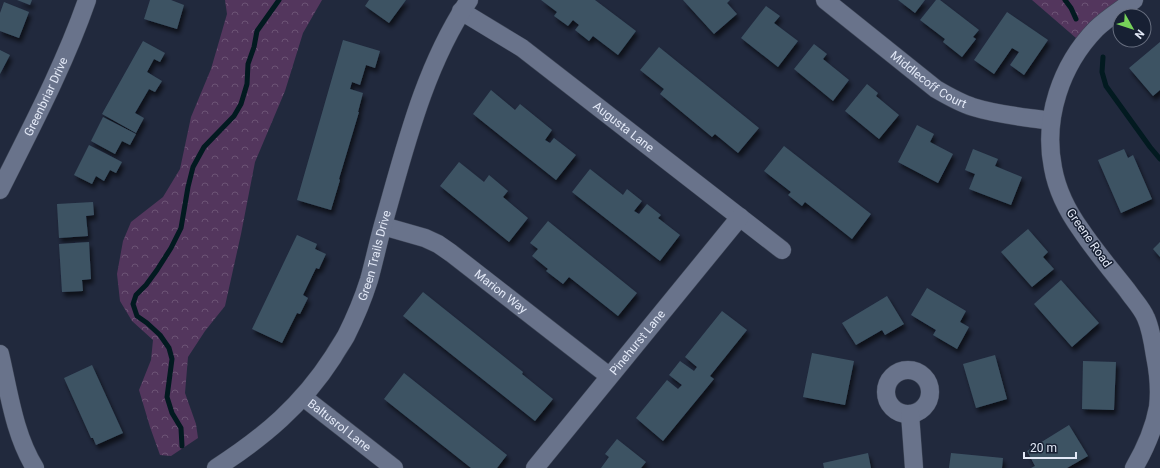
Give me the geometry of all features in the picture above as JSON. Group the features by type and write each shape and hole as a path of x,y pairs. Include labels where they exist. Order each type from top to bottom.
{"street":[{"name":"Greenbriar Drive","path":"0,190 61,67 76,33 87,0"},
{"name":"Middlecoff Court","path":"825,0 936,89 952,98 989,111 1051,121"},
{"name":"Greene Road","path":"1134,0 1096,29 1071,60 1058,89 1051,121 1050,144 1053,168 1061,195 1068,210 1082,232 1146,317 1153,342 1158,373 1159,406 1152,432 1144,451 1134,468"},
{"name":"Augusta Lane","path":"465,6 522,48 782,250"},
{"name":"Green Trails Drive","path":"216,468 244,450 288,413 327,367 345,337 369,281 414,117 441,50 465,6"},
{"name":"Pinehurst Lane","path":"535,468 740,217"},
{"name":"Marion Way","path":"383,226 425,238 438,244 609,376"},
{"path":"0,354 6,409 35,468"},
{"name":"Baltusrol Lane","path":"303,397 394,468"},
{"path":"910,414 914,468"}],"green space":[{"path":"225,0 322,0 303,33 285,91 255,162 225,306 205,331 188,357 185,393 196,424 198,438 171,456 160,455 139,390 151,360 153,340 132,321 120,301 117,274 123,241 131,222 163,197 180,169 191,117 211,69 227,14"},
{"path":"1032,0 1119,0 1089,23 1076,38"}],"building":[{"path":"17,0 32,0 30,5"},
{"path":"150,0 171,0 184,5 177,29 144,19"},
{"path":"369,0 406,0 389,23 365,6"},
{"path":"541,0 595,0 636,31 618,55 593,36 589,41 575,30 579,25 573,20 568,26 554,16 557,12"},
{"path":"683,0 730,0 727,3 737,14 714,34"},
{"path":"898,0 925,0 915,13"},
{"path":"936,0 940,0 979,30 973,37 976,39 962,57 943,42 945,39 920,20"},
{"path":"4,2 29,12 19,38 0,31 0,13"},
{"path":"766,6 780,16 774,23 798,41 778,67 741,38"},
{"path":"1007,12 1048,40 1024,75 1010,65 1019,52 1012,48 994,74 974,60"},
{"path":"343,40 380,51 375,68 366,65 360,85 352,82 350,89 363,93 331,210 297,200"},
{"path":"143,41 165,53 160,62 154,59 147,72 162,81 155,92 149,89 135,113 144,118 136,133 102,114"},
{"path":"1160,42 1160,90 1153,96 1129,68"},
{"path":"814,44 827,54 823,59 849,80 833,101 794,69"},
{"path":"659,47 759,128 738,153 715,134 712,137 660,94 664,89 640,70"},
{"path":"0,50 10,55 0,74"},
{"path":"867,84 878,93 876,96 899,115 879,139 845,111"},
{"path":"491,90 515,110 520,104 552,130 545,140 550,143 554,138 576,155 556,180 473,114"},
{"path":"103,117 136,134 130,145 122,141 115,154 91,141"},
{"path":"917,125 934,134 930,142 953,154 938,183 898,162"},
{"path":"89,145 122,162 116,173 110,170 104,181 96,176 92,184 74,175"},
{"path":"784,146 871,214 852,239 805,202 802,206 788,195 791,192 764,171"},
{"path":"973,149 998,159 995,166 1022,177 1011,205 969,189 975,174 965,170"},
{"path":"1124,149 1128,158 1133,155 1152,199 1121,213 1098,160"},
{"path":"459,162 484,182 489,175 508,191 503,197 528,218 509,242 440,186"},
{"path":"590,169 623,195 627,189 642,201 634,211 639,214 647,204 661,215 658,218 680,235 660,261 572,192"},
{"path":"93,202 94,215 86,216 88,236 59,238 57,204"},
{"path":"548,221 637,293 618,316 569,277 563,284 546,271 548,269 532,256 538,249 530,243"},
{"path":"1028,229 1048,252 1043,257 1054,269 1032,287 1001,252"},
{"path":"297,235 317,244 315,249 326,254 319,269 316,268 303,295 308,298 300,314 297,313 282,343 252,329"},
{"path":"89,242 91,279 82,280 83,291 62,292 59,244"},
{"path":"1160,242 1160,257 1153,249"},
{"path":"1061,280 1099,323 1072,347 1034,304"},
{"path":"927,288 966,311 960,322 969,327 957,349 933,335 936,330 911,315"},
{"path":"423,292 523,372 522,374 553,399 535,421 403,316"},
{"path":"887,296 904,324 885,335 882,330 856,345 842,323"},
{"path":"722,311 747,330 710,376 714,379 663,441 636,418 667,380 678,389 682,385 669,375 680,361 694,371 697,367 685,357"},
{"path":"812,353 854,361 845,405 803,397"},
{"path":"995,355 1007,399 976,408 963,364"},
{"path":"1083,361 1116,362 1114,410 1082,409"},
{"path":"92,365 123,433 96,445 93,438 91,438 64,378"},
{"path":"404,373 507,455 497,468 471,468 384,399"},
{"path":"1069,425 1088,456 1067,468 1031,468 1035,466 1027,451"},
{"path":"617,439 646,462 641,468 601,468 609,457 605,454"},
{"path":"868,453 871,468 824,468 823,463"},
{"path":"951,453 1003,458 1002,468 949,468"}],"waterway":[{"path":"182,446 181,428 172,413 167,397 172,359 169,348 160,335 137,316 133,304 136,295 146,285 157,270 171,248 181,228 193,167 204,147 234,116 241,104 247,84 248,64 254,47 257,31 279,0"},
{"path":"1065,0 1076,19"},
{"path":"1103,57 1102,72 1106,86 1160,159"}]}
